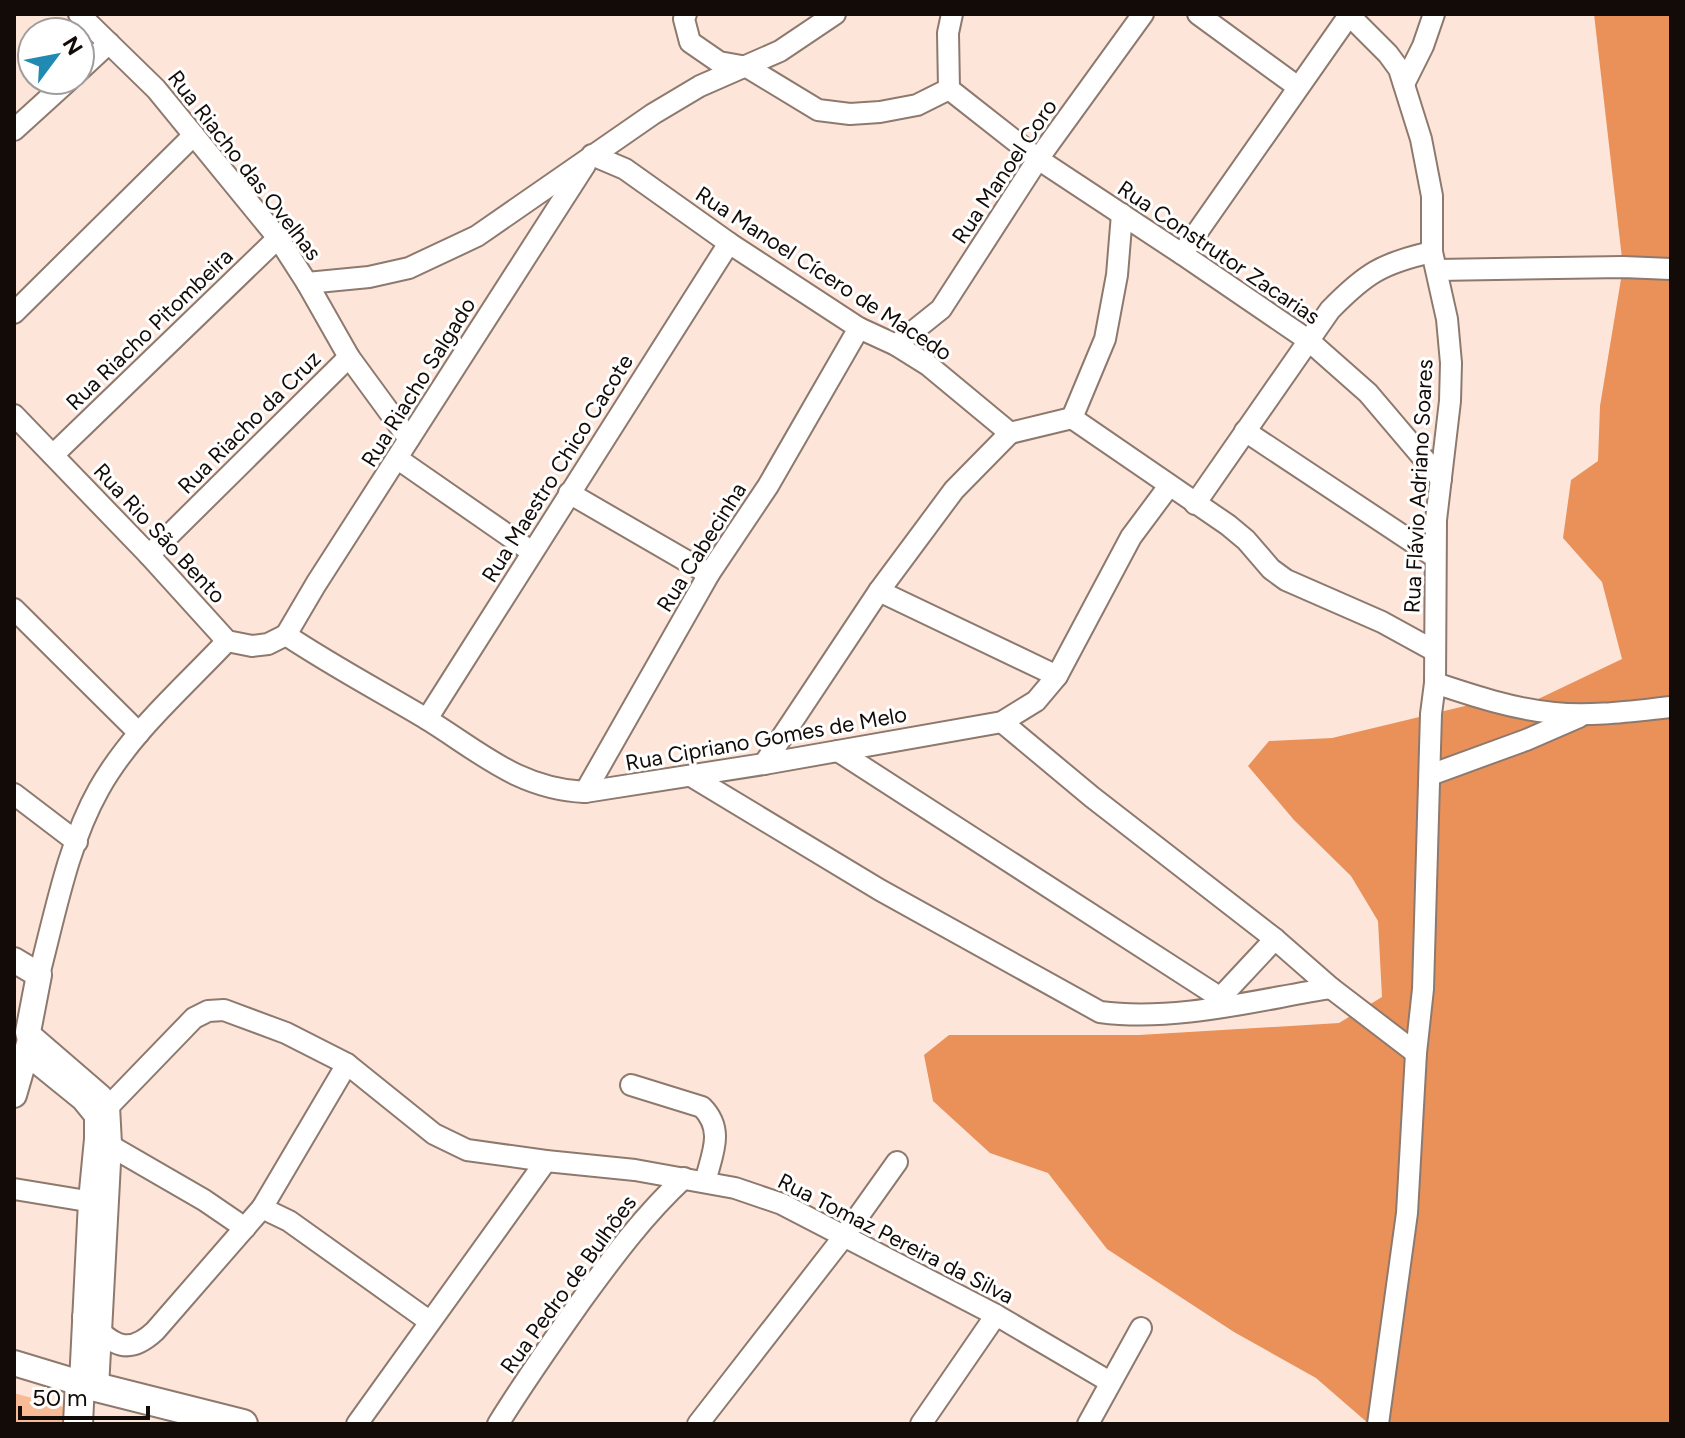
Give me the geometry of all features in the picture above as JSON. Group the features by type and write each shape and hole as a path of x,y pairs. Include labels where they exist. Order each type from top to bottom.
{"main road":[{"path":"88,1404 192,1424"},
{"path":"88,1404 243,1424"}],"street":[{"name":"Rua Riacho das Ovelhas","path":"79,14 156,89 278,238 349,357 409,439"},
{"path":"686,14 684,19 690,42 719,62 747,67 818,110 850,114 917,105 949,89 948,33 952,14"},
{"path":"307,283 369,277 409,268 477,236 592,155 700,86 780,51 835,14"},
{"name":"Rua Manoel Coro","path":"896,345 941,309 1038,159 1143,14"},
{"path":"1198,14 1298,87"},
{"path":"1182,254 1349,14"},
{"name":"Rua Flávio Adriano Soares","path":"1349,14 1399,69 1421,139 1432,196 1434,261 1451,363 1435,557 1435,683 1431,714 1423,989 1416,1053 1407,1213 1378,1424"},
{"path":"1404,84 1423,46 1434,14"},
{"path":"96,55 109,43"},
{"name":"Rua Construtor Zacarias","path":"949,89 1038,159 1308,340 1368,393 1441,479"},
{"path":"14,130 51,96"},
{"path":"14,313 194,135"},
{"name":"Rua Manoel Cícero de Macedo","path":"592,155 625,169 729,243 859,328 896,345 928,365 1010,433"},
{"name":"Rua Riacho Salgado","path":"286,635 592,155"},
{"path":"1072,418 1105,339 1117,275 1122,214"},
{"name":"Rua Riacho Pitombeira","path":"53,455 278,238"},
{"name":"Rua Maestro Chico Cacote","path":"427,719 729,243"},
{"path":"1195,504 1338,301 1376,269 1434,261 1671,269"},
{"name":"Rua Cabecinha","path":"585,792 709,574 768,486 859,328"},
{"name":"Rua Riacho da Cruz","path":"149,555 349,357"},
{"name":"Rua Rio São Bento","path":"14,415 227,641"},
{"path":"764,764 879,591 954,490 1010,433 1072,418 1246,540 1271,569 1286,580 1382,622 1433,650"},
{"path":"1245,431 1435,557"},
{"path":"398,459 532,552"},
{"name":"Rua Cipriano Gomes de Melo","path":"286,635 427,719 507,772 549,789 585,792 764,764 1002,722 1036,701 1057,676 1131,537 1169,486"},
{"path":"569,493 709,574"},
{"path":"879,591 1057,676"},
{"path":"14,609 139,733"},
{"path":"14,1095 39,975 63,883 99,789 139,733 227,641 252,646 268,644 286,635"},
{"path":"1435,683 1498,703 1555,713 1671,707"},
{"path":"1430,775 1526,740 1588,713"},
{"path":"1002,722 1416,1053"},
{"path":"838,751 1225,1001"},
{"path":"691,776 880,890 1100,1012 1129,1016 1178,1013 1225,1001 1331,988"},
{"path":"14,794 77,842"},
{"path":"1225,1001 1275,939"},
{"path":"14,960 39,975"},
{"name":"Rua Tomaz Pereira da Silva","path":"102,1111 194,1018 208,1011 224,1010 286,1033 347,1064 434,1134 467,1150 684,1178 735,1188 782,1204 996,1315 1110,1382"},
{"path":"22,1054 82,1100 102,1111 98,1203 83,1317 88,1404"},
{"path":"83,1317 117,1344 131,1347 142,1343 262,1208 347,1064"},
{"path":"631,1085 702,1107 710,1115 716,1132 705,1182"},
{"path":"103,1142 245,1228"},
{"path":"357,1424 546,1161"},
{"path":"698,1424 845,1235 897,1162"},
{"name":"Rua Pedro de Bulhões","path":"498,1424 530,1373 626,1240 684,1178"},
{"path":"14,1189 98,1203"},
{"path":"88,1404 101,1332 98,1203"},
{"path":"262,1208 289,1221 429,1321"},
{"path":"921,1424 996,1315"},
{"path":"1088,1424 1141,1328"},
{"path":"14,1363 88,1404"},
{"path":"14,1381 88,1404"}],"shaded area":[{"path":"1594,14 1671,14 1671,1424 1369,1424 1316,1378 1234,1332 1107,1249 1048,1173 990,1153 933,1101 924,1055 949,1035 1139,1035 1339,1023 1382,997 1378,921 1351,876 1294,820 1248,766 1269,741 1332,738 1465,706 1534,701 1622,659 1602,582 1563,538 1571,480 1598,461 1600,406 1623,267"},
{"path":"14,1393 71,1409 70,1424 14,1424"}]}
